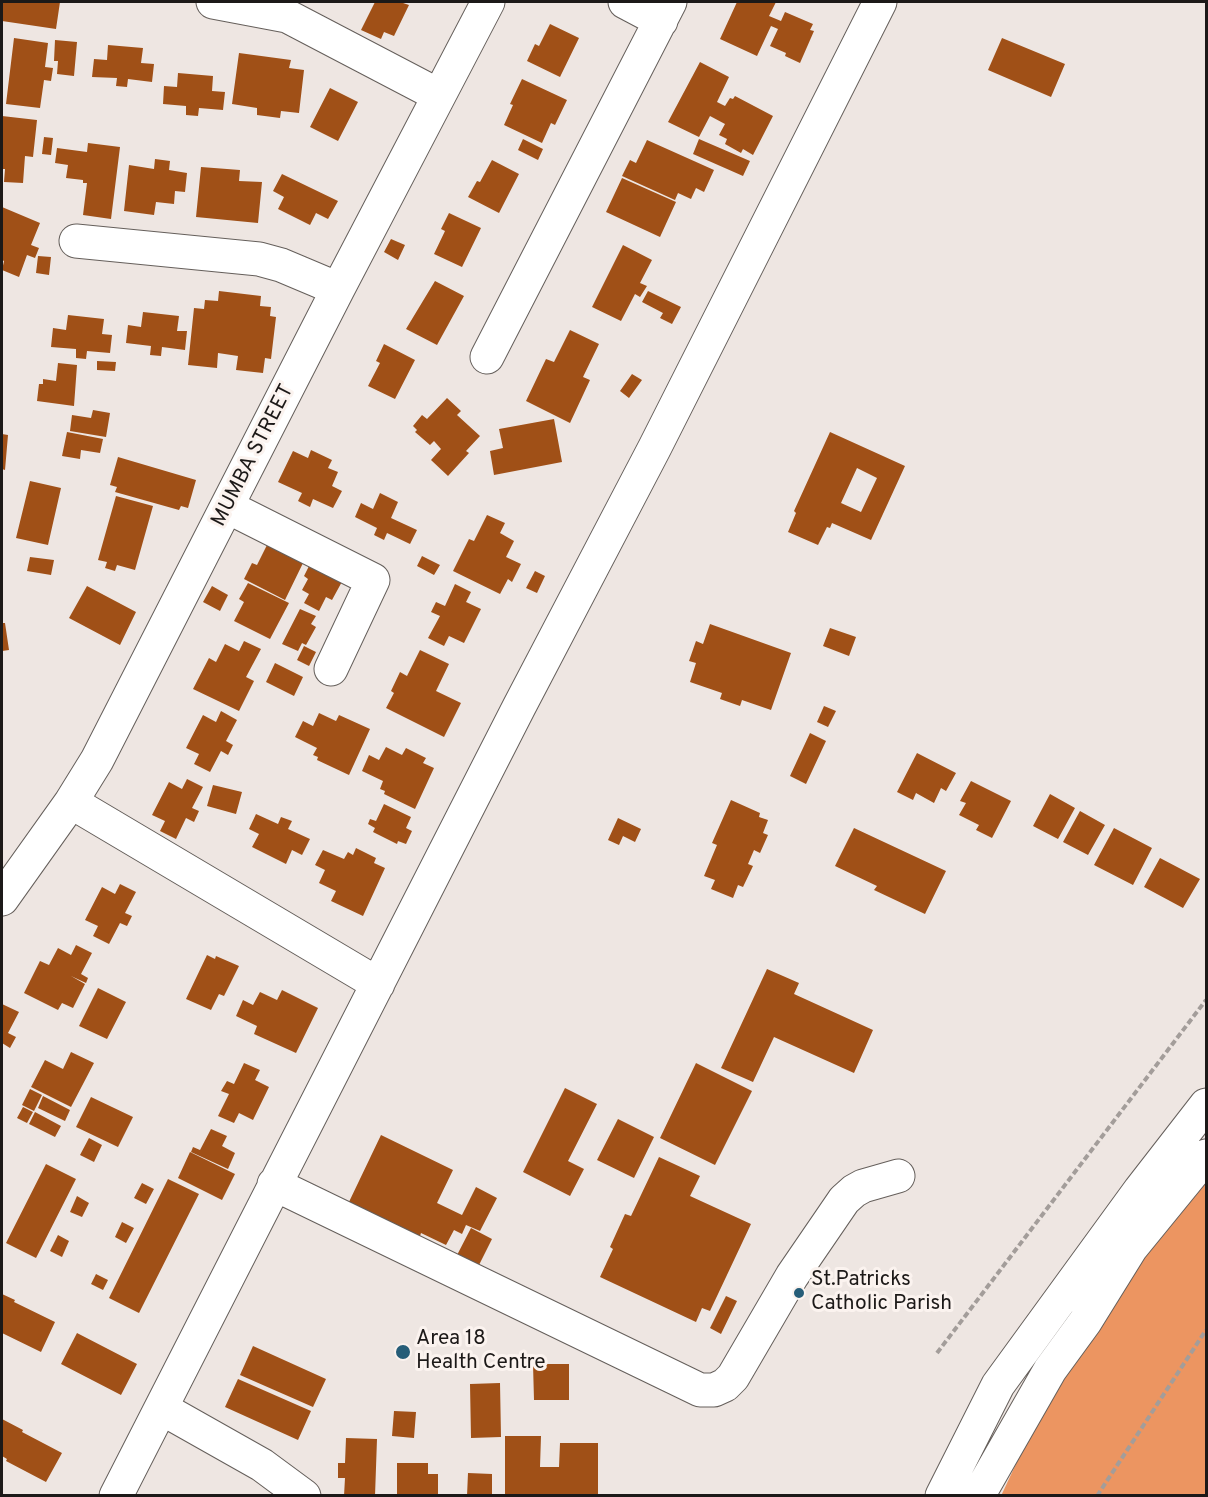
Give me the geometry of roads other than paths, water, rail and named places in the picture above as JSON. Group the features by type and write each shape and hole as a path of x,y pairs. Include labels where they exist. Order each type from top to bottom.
{"main road":[{"path":"213,2 287,16 438,95"},
{"name":"MUMBA STREET","path":"2,899 71,802 97,760 438,95 488,2"},
{"path":"487,357 665,11 625,2"},
{"path":"116,1496 519,706 654,449 880,2"},
{"path":"76,241 259,259 281,265 338,289"},
{"path":"228,507 373,580 331,669"},
{"path":"71,802 378,984"},
{"path":"942,1496 998,1385 1140,1190 1206,1105"},
{"path":"978,1496 1050,1370 1085,1322 1131,1248 1206,1156"},
{"path":"274,1184 700,1390 714,1390 733,1377 792,1276 844,1200 862,1186 898,1176"},
{"path":"161,1408 262,1465 304,1496"}],"place":[{"name":"St.Patricks Catholic Parish","path":"799,1293"},
{"name":"Area 18 Health Centre","path":"403,1352"}]}
